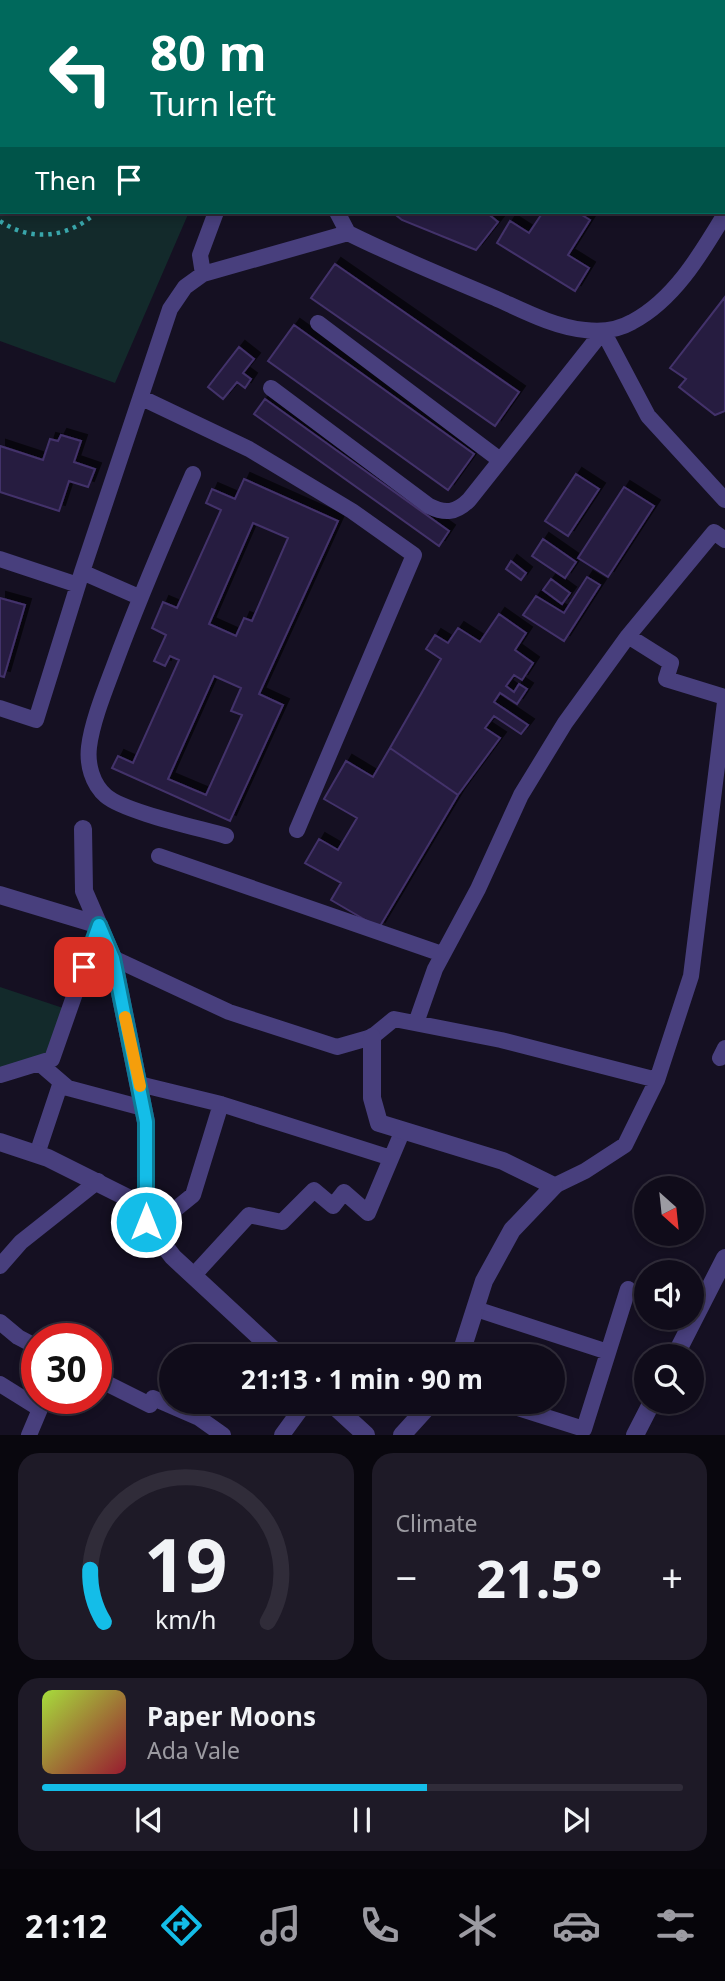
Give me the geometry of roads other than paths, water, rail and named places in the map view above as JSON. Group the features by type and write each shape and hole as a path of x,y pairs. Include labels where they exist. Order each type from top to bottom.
{"street":[{"path":"83,829 84,891 113,958 146,1122 146,1222 173,1257 268,1344"},
{"path":"0,895 99,925"},
{"path":"372,1037 372,1098 379,1123 503,1161 554,1186 512,1230 484,1281 464,1344"},
{"path":"0,1142 37,1154 146,1206"},
{"path":"681,1344 725,1258"},
{"path":"343,1414 366,1435"},
{"path":"402,1435 421,1414"},
{"path":"635,1435 646,1414"}],"lane":[{"path":"203,274 200,255 215,214"},
{"path":"338,214 348,233 391,254 553,323 583,330 603,331 630,324 655,308 697,260 725,214"},
{"path":"0,708 36,720 80,578 170,309 185,287 203,274 348,233"},
{"path":"318,323 500,460"},
{"path":"271,388 439,511 450,512 461,508 603,331"},
{"path":"603,331 648,416 725,500"},
{"path":"142,398 249,449 352,512 414,555 297,830"},
{"path":"193,474 139,597 89,746 89,765 96,783 105,795 122,805 226,836"},
{"path":"416,1023 442,954 478,889 521,795 565,723 628,636 714,532 725,540"},
{"path":"0,559 80,578 139,597"},
{"path":"554,1186 585,1171 625,1144 657,1080 691,976 725,700 666,679 671,663 628,636"},
{"path":"159,856 442,954"},
{"path":"0,1076 52,1059 99,925"},
{"path":"113,958 229,1012 337,1047 372,1037 394,1019 501,1040 657,1080"},
{"path":"39,1063 68,1088 143,1108"},
{"path":"37,1154 61,1082"},
{"path":"139,1084 221,1104 391,1158"},
{"path":"151,1229 193,1195 221,1104"},
{"path":"193,1276 249,1215 282,1222 314,1190 333,1206 344,1192 368,1213 403,1130"},
{"path":"0,1266 21,1242 98,1181"},
{"path":"537,1414 584,1429 628,1289"},
{"path":"475,1309 608,1352"},
{"path":"0,1322 21,1339"},
{"path":"0,1384 40,1409 29,1435"},
{"path":"112,1386 150,1405 153,1398 200,1418 223,1435"},
{"path":"282,1435 297,1414"}]}
